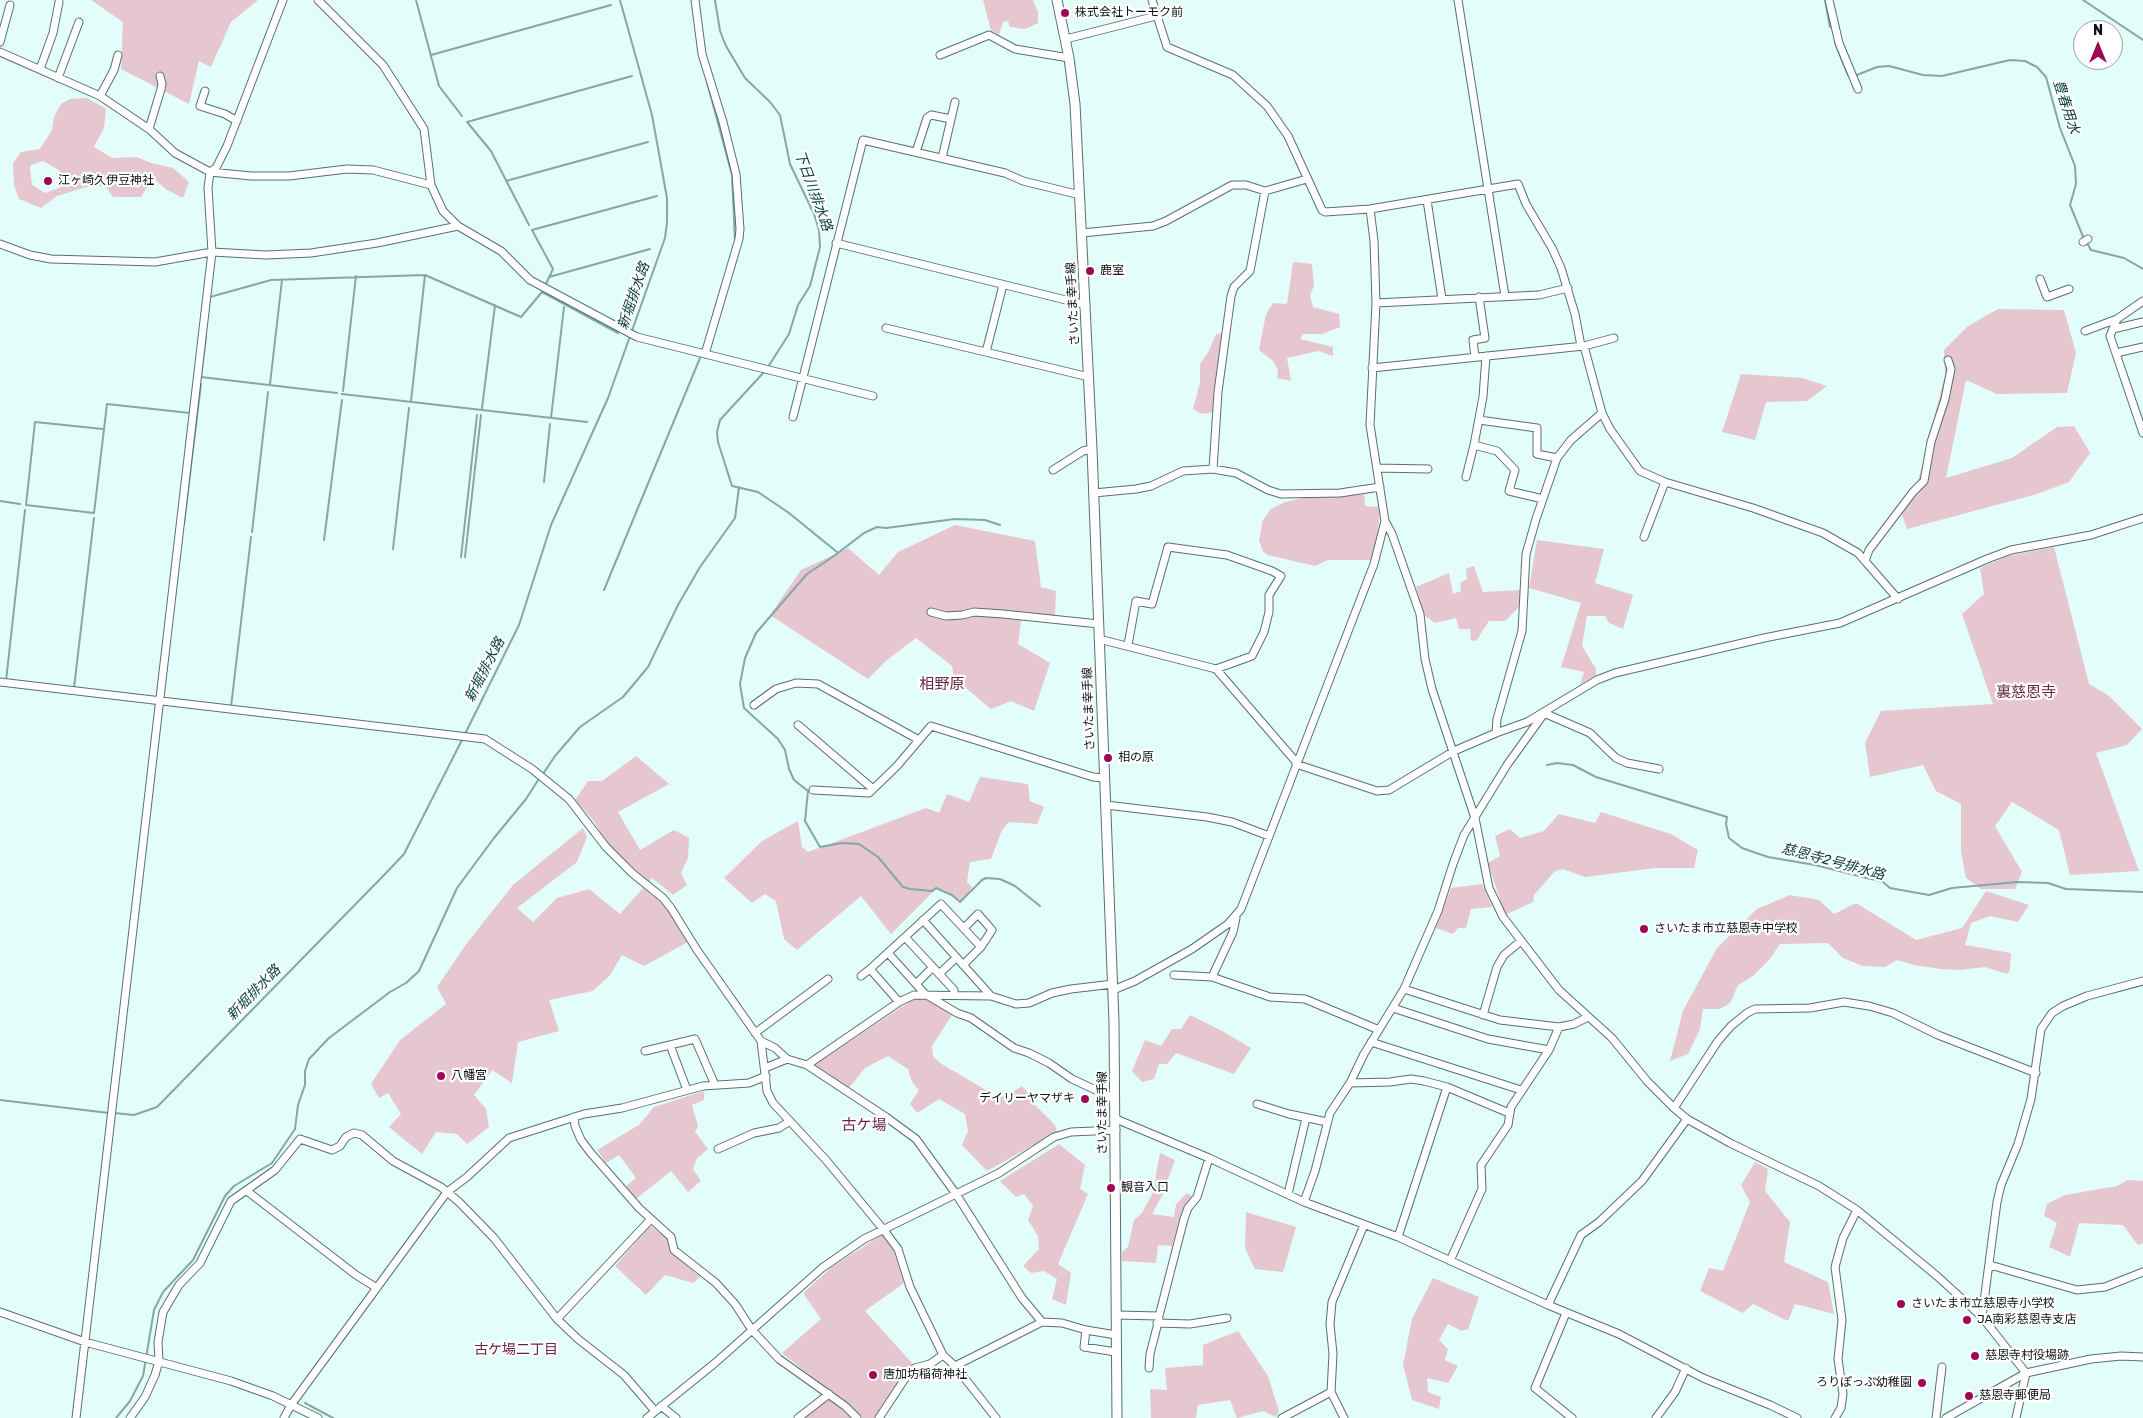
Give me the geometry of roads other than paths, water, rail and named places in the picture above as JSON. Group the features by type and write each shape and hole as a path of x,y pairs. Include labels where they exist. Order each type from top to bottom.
{"main road":[{"name":"さいたま幸手線","path":"1057,0 1066,39 1074,89 1094,493 1113,987 1116,1119 1117,1418"}],"street":[{"path":"76,1418 212,252 208,188 210,172 216,168 237,121 283,0"},
{"path":"318,0 383,65 424,129 431,185 443,211 458,226 501,251 530,280 637,337 873,396"},
{"path":"695,0 702,54 723,122 736,174 740,229 705,354"},
{"path":"1152,0 1164,41 1170,49 1232,75 1263,102 1288,136 1322,210 1325,212 1370,209 1518,184 1526,204 1552,248 1568,288 1582,346 1602,413 1610,429 1640,471 1665,482 1753,508 1823,533 1845,544 1865,561 1898,599"},
{"path":"1458,0 1505,296"},
{"path":"1829,0 1839,43 1858,89"},
{"path":"40,70 53,33 59,2"},
{"path":"0,42 10,5"},
{"path":"1066,39 1156,16"},
{"path":"58,78 79,22"},
{"path":"940,56 989,35 1015,50 1069,58"},
{"path":"0,52 100,96 149,129 175,153 210,172 251,176 289,176 347,169 373,170 431,185"},
{"path":"100,96 114,70 118,55"},
{"path":"149,129 161,89 160,76"},
{"path":"205,91 200,106 225,114 237,121"},
{"path":"942,158 955,102"},
{"path":"916,152 927,118 931,115 951,119"},
{"path":"794,417 802,378 863,140 1005,173 1024,181 1080,195"},
{"path":"1082,233 1140,228 1160,224 1232,185 1246,185 1265,191 1307,179"},
{"path":"1213,469 1218,392 1232,296 1234,287 1250,271 1265,191"},
{"path":"1427,200 1442,299"},
{"path":"1370,209 1374,241 1376,304 1370,425 1385,521 1392,534 1420,614 1425,659 1432,689 1454,750 1475,818 1489,888 1503,917 1559,990 1612,1038 1647,1081 1674,1108 1688,1119 1730,1143 1819,1186 1857,1210 1924,1265 1982,1317 2026,1373"},
{"path":"0,244 30,255 51,258 104,262 155,262 212,252 266,256 311,252 376,243 458,226"},
{"path":"836,243 1086,305"},
{"path":"2040,279 2047,298 2070,289"},
{"path":"986,352 1003,285"},
{"path":"1376,304 1539,295 1568,288"},
{"path":"1475,357 1473,340 1484,338 1479,297"},
{"path":"2085,331 2118,319 2143,302"},
{"path":"2118,319 2110,336 2143,433"},
{"path":"2113,329 2143,322"},
{"path":"886,328 1089,377"},
{"path":"1372,368 1582,346 1614,338"},
{"path":"2116,353 2143,347"},
{"path":"1466,477 1483,396 1486,356"},
{"path":"1865,561 1869,550 1908,498 1924,481 1931,442 1946,399 1951,369 1948,360"},
{"path":"1496,733 1498,719 1522,632 1526,554 1543,499 1557,458 1571,440 1602,413"},
{"path":"1478,420 1537,428 1537,454 1557,458"},
{"path":"1474,445 1497,451 1515,470 1509,492 1543,499"},
{"path":"1053,470 1084,451 1092,449"},
{"path":"1377,468 1428,469"},
{"path":"1094,493 1151,486 1183,471 1213,469 1236,472 1268,490 1281,494 1340,493 1380,487"},
{"path":"1644,537 1665,482"},
{"path":"1216,669 1296,764 1377,791 1384,791 1401,784 1454,750 1528,722 1597,680 1615,673 1764,638 1840,623 2011,550 2091,535 2143,518"},
{"path":"1212,977 1234,932 1236,918 1245,902 1296,764 1374,564 1385,521"},
{"path":"1099,639 1216,669 1252,656 1264,632 1269,612 1269,595 1281,576 1227,555 1168,547 1152,604 1136,601 1128,646"},
{"path":"931,612 955,616 974,612 1003,614 1099,624"},
{"path":"0,682 485,740 532,769 569,799 606,847 632,873 663,898 672,908 697,950 761,1041 774,1048 787,1059 806,1065 886,1117 916,1139 956,1194 1022,1298 1042,1322"},
{"path":"754,705 776,689 796,683 818,684 919,740"},
{"path":"1544,713 1590,734 1616,758 1659,769"},
{"path":"1304,1202 1316,1171 1327,1122 1371,1042 1404,990 1438,911 1464,835 1508,765 1544,713"},
{"path":"798,725 872,789"},
{"path":"813,790 869,793 931,726 1093,777 1104,778"},
{"path":"1106,805 1207,817 1232,822 1270,836"},
{"path":"861,976 870,970 941,904 981,947"},
{"path":"963,965 981,947 992,930 978,914 964,928"},
{"path":"806,1065 899,1002 914,995 954,994 991,996 1016,1004 1029,1003 1052,993 1071,989 1113,987 1135,981 1185,952 1236,918"},
{"path":"923,920 991,996"},
{"path":"905,937 954,990 954,994"},
{"path":"1483,1015 1497,967 1504,955 1521,941"},
{"path":"888,953 925,994 957,1013 971,1018 1014,1048 1036,1056 1072,1079 1115,1099"},
{"path":"939,974 956,958"},
{"path":"916,984 933,968"},
{"path":"870,970 899,1002"},
{"path":"1174,975 1212,977 1270,998 1305,999 1379,1030"},
{"path":"755,1033 828,979"},
{"path":"1982,1317 1990,1265 1993,1225 2001,1184 2018,1144 2031,1099 2041,1029 2052,1014 2063,1006 2086,996 2143,981"},
{"path":"1404,990 1500,1020 1559,1027 1574,1024 1588,1016"},
{"path":"1674,1108 1718,1041 1731,1026 1756,1009 1810,1008 1823,1004 1844,1002 1869,1006 1893,1013 1938,1035 2036,1073"},
{"path":"1393,1008 1488,1039 1549,1050"},
{"path":"1450,1261 1482,1189 1481,1165 1508,1125 1509,1113 1521,1090 1549,1050 1559,1027"},
{"path":"645,1051 695,1039 714,1085"},
{"path":"761,1041 768,1091 772,1103 790,1121 898,1249 910,1287 943,1355 955,1366 996,1418"},
{"path":"1371,1042 1521,1090"},
{"path":"670,1045 687,1090"},
{"path":"284,1418 448,1192 509,1138 584,1114 622,1108 687,1090 714,1085 749,1082 787,1059"},
{"path":"1350,1083 1390,1082 1411,1079 1447,1087 1509,1113"},
{"path":"1398,1237 1447,1087"},
{"path":"1257,1104 1327,1122"},
{"path":"574,1117 575,1126 586,1146 650,1220 671,1237 674,1250 716,1283 735,1304 752,1330 779,1359 829,1394 857,1418"},
{"path":"1288,1194 1306,1118"},
{"path":"1116,1119 1209,1158 1304,1202 1398,1237 1566,1313 1619,1334 1703,1378 1797,1418"},
{"path":"1548,1305 1581,1235 1599,1222 1642,1181 1688,1119"},
{"path":"718,1149 754,1133 779,1128 790,1121"},
{"path":"646,1418 715,1363 822,1268 864,1239 999,1173 1054,1137 1071,1132 1116,1130"},
{"path":"130,1418 145,1397 156,1375 159,1361 158,1342 163,1312 179,1285 200,1263 231,1201 275,1170 300,1139 332,1150 340,1146 346,1137 354,1133 362,1135 393,1161 448,1192 494,1238 557,1319 578,1339 624,1375 658,1408 676,1418"},
{"path":"1149,1368 1150,1354 1184,1219 1188,1208 1197,1197 1209,1158"},
{"path":"246,1191 377,1288"},
{"path":"1835,1418 1841,1408 1843,1394 1838,1359 1841,1314 1835,1280 1835,1267 1843,1238 1857,1210"},
{"path":"557,1319 650,1220"},
{"path":"1344,1418 1331,1392 1333,1354 1330,1324 1332,1302 1364,1225"},
{"path":"1990,1265 2077,1290 2105,1287 2143,1272"},
{"path":"0,1312 85,1342 230,1381 292,1405 318,1418"},
{"path":"1566,1313 1535,1388 1572,1418"},
{"path":"1116,1315 1190,1324 1227,1318"},
{"path":"955,1366 1042,1322 1062,1323 1086,1330 1116,1335"},
{"path":"1086,1330 1084,1347 1116,1352"},
{"path":"879,1418 908,1374 915,1368 930,1364 943,1355"},
{"path":"1946,1418 2026,1373 2091,1359 2121,1356 2143,1357"},
{"path":"1936,1418 1942,1367"},
{"path":"1656,1418 1675,1392 1686,1368"},
{"path":"2016,1418 2026,1373"},
{"path":"1282,1418 1331,1392"},
{"path":"798,1418 829,1394"}],"waterway":[{"path":"416,0 439,86 462,116"},
{"name":"新堀排水路","path":"465,734 519,625 551,525 608,398 665,238 667,198 652,115 620,0"},
{"name":"下日川排水路","path":"715,0 720,31 726,46 745,78 770,102 780,115 790,164 814,214 819,230 820,247 810,286 798,305 789,334 768,367"},
{"name":"豊春用水","path":"1825,0 1830,27"},
{"path":"2083,0 2143,40"},
{"path":"431,55 611,5"},
{"name":"豊春用水","path":"1835,43 1848,75"},
{"name":"豊春用水","path":"1857,75 1877,67 1889,66 1923,75 1942,76 2010,60 2025,61 2037,67 2046,77 2060,128 2075,166 2076,184 2070,205 2084,239"},
{"path":"529,225 491,151 467,122 632,76"},
{"path":"707,82 732,175 735,241"},
{"path":"506,181 648,142"},
{"path":"545,286 553,269 532,230 657,196"},
{"name":"豊春用水","path":"2087,243 2091,250 2124,258 2143,269"},
{"path":"549,277 650,249"},
{"path":"210,297 271,280 425,275 521,317 542,292 618,333"},
{"path":"411,401 425,275"},
{"path":"343,391 356,276"},
{"path":"270,384 282,280"},
{"path":"482,408 495,305"},
{"path":"551,418 564,307"},
{"path":"206,337 201,377 337,393"},
{"path":"604,590 700,358"},
{"name":"下日川排水路","path":"764,372 720,420 717,432 718,442 732,486 758,492 789,513 837,552"},
{"path":"184,524 201,384"},
{"path":"252,532 268,392"},
{"path":"342,394 587,422"},
{"path":"324,540 342,400"},
{"path":"103,429 35,422 26,505 94,513 107,404 190,413"},
{"path":"393,549 409,408"},
{"path":"461,557 477,415"},
{"path":"465,557 481,415"},
{"path":"544,482 550,424"},
{"path":"543,774 555,756 580,727 623,697 648,667 678,605 700,567 735,518 739,487"},
{"path":"0,501 20,504"},
{"path":"6,681 25,510"},
{"path":"74,688 94,518"},
{"path":"1000,525 985,520 955,519 886,528 877,527 864,533 807,574 756,633 745,658 740,684 744,708 778,739 785,750 789,769 794,780 808,791 805,821 820,847 842,843 859,844 878,857 903,887 910,889 932,891 936,888 952,895 960,902 982,880 986,878 1000,879 1015,886 1040,906"},
{"path":"231,707 251,537"},
{"name":"新堀排水路","path":"114,1113 134,1115 157,1107 404,854 463,738"},
{"name":"慈恩寺2号排水路","path":"1547,765 1557,763 1573,765 1596,777 1727,817 1726,824 1729,838 1742,848 1768,857 1815,865 1883,882 1890,888 1929,895 1952,888 2017,882 2048,883 2066,889 2143,892"},
{"path":"116,1418 130,1401 143,1376 154,1310 163,1292 193,1260 225,1196 234,1186 272,1163 295,1129 298,1105 305,1085 305,1071 309,1059 329,1038 390,992 406,983 419,971 457,888 526,799 540,777"},
{"name":"新堀排水路","path":"0,1100 109,1113"},
{"path":"305,1403 333,1418"}],"place":[{"name":"株式会社トーモク前","path":"1065,13"},
{"name":"江ヶ崎久伊豆神社","path":"48,181"},
{"name":"鹿室","path":"1090,271"},
{"name":"相の原","path":"1108,758"},
{"name":"さいたま市立慈恩寺中学校","path":"1644,929"},
{"name":"八幡宮","path":"441,1076"},
{"name":"デイリーヤマザキ","path":"1085,1099"},
{"name":"観音入口","path":"1111,1188"},
{"name":"さいたま市立慈恩寺小学校","path":"1901,1304"},
{"name":"JA南彩慈恩寺支店","path":"1967,1320"},
{"name":"慈恩寺村役場跡","path":"1975,1356"},
{"name":"唐加坊稲荷神社","path":"873,1375"},
{"name":"ろりぽっぷ幼稚園","path":"1922,1383"},
{"name":"慈恩寺郵便局","path":"1969,1396"}],"district":[{"name":"相野原","path":"942,685"},
{"name":"裏慈恩寺","path":"2026,693"},
{"name":"古ケ場","path":"864,1126"},
{"name":"古ケ場二丁目","path":"516,1350"}]}
